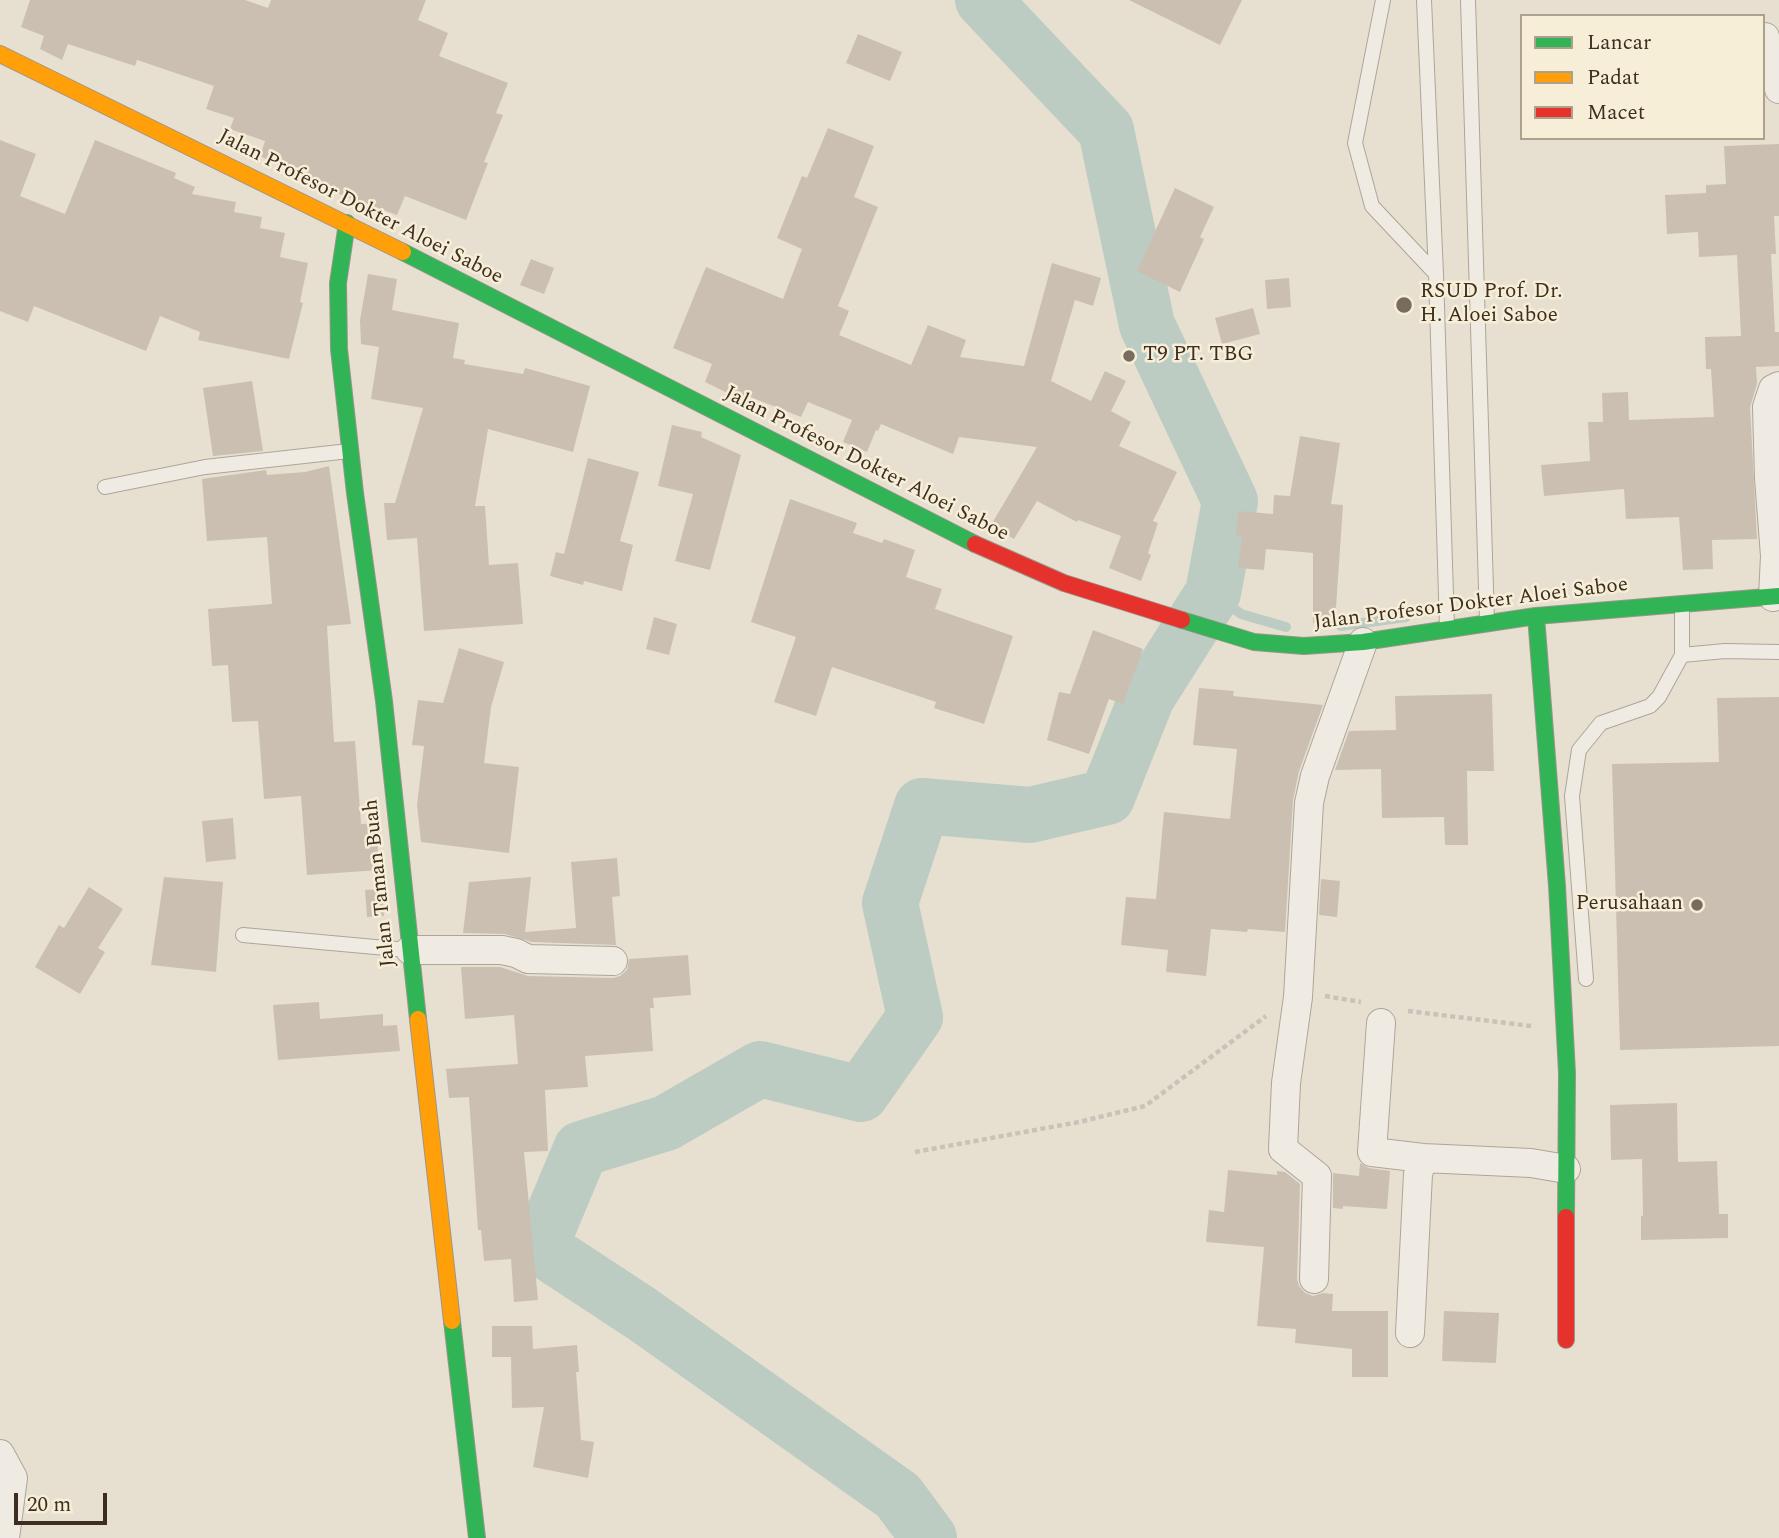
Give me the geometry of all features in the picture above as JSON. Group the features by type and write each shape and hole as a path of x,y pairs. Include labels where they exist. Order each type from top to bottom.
{"street":[{"path":"1765,37 1779,89"},
{"name":"Jalan Profesor Dokter Aloei Saboe","path":"0,54 346,223 996,555 1064,583 1254,642 1304,646 1363,642 1536,616 1776,596"},
{"name":"Jalan Taman Buah","path":"346,223 338,283 339,349 384,701 477,1538"},
{"path":"1776,596 1767,407 1773,389 1779,386"},
{"path":"1536,616 1557,886 1567,1073 1566,1340"},
{"path":"1314,1279 1317,1176 1283,1149 1286,1083 1298,997 1308,803 1315,776 1363,642"},
{"path":"410,950 502,950 535,960 612,961"},
{"path":"1385,1012 1372,1152 1423,1158 1531,1163 1566,1169"},
{"path":"1410,1333 1418,1174 1423,1158"},
{"path":"0,1454 13,1478 7,1538"}],"lane":[{"path":"1382,0 1355,143 1372,206 1437,274"},
{"path":"1424,0 1437,274 1447,630"},
{"path":"1468,0 1487,625"},
{"path":"105,487 205,467 351,451"},
{"path":"1586,979 1572,796 1579,750 1601,723 1650,706 1659,697 1682,655 1682,604"},
{"path":"1682,655 1779,652"},
{"path":"243,935 410,950"}],"path":[{"path":"915,1152 1079,1122 1145,1106 1263,1018 1298,997 1317,994 1385,1012 1563,1030"}],"building":[{"path":"30,0 245,0 268,8 271,0 426,0 418,20 448,33 439,56 508,83 496,113 503,115 484,162 488,163 466,220 405,196 397,215 331,191 260,156 265,141 230,129 234,118 206,109 214,86 137,60 135,66 68,44 62,60 40,49 44,36 21,27"},
{"path":"1129,0 1242,0 1220,45"},
{"path":"858,34 902,52 890,81 846,63"},
{"path":"828,128 874,146 854,197 878,207 838,306 849,311 839,335 911,365 928,325 966,340 960,357 1024,366 1052,263 1101,278 1093,306 1075,300 1051,381 1091,401 1105,371 1126,381 1111,411 1131,422 1119,446 1177,472 1153,521 1158,523 1148,553 1151,555 1141,581 1109,568 1121,536 1078,520 1077,522 1037,501 1014,539 991,525 1037,447 959,437 953,454 881,424 867,452 843,442 852,420 808,402 801,417 748,396 746,402 705,382 712,364 673,348 706,267 783,299 802,249 777,238 802,176 807,178"},
{"path":"0,140 36,154 20,196 65,214 95,140 176,173 174,178 195,187 192,194 236,202 234,212 262,217 260,228 285,233 280,257 308,263 300,302 303,303 289,359 198,340 200,332 160,316 146,351 34,306 28,322 0,311"},
{"path":"1779,144 1779,216 1774,216 1776,254 1771,254 1775,332 1779,332 1779,366 1756,367 1757,384 1750,407 1757,539 1712,540 1713,569 1683,570 1679,517 1626,519 1624,489 1544,496 1541,465 1590,461 1588,422 1603,422 1602,393 1628,392 1629,420 1714,417 1711,369 1706,369 1705,337 1741,336 1737,255 1699,257 1698,232 1667,234 1665,195 1706,193 1706,185 1726,184 1724,146"},
{"path":"1175,188 1214,207 1200,237 1204,239 1180,292 1137,271"},
{"path":"531,259 554,268 544,294 520,285"},
{"path":"368,274 397,279 392,310 459,323 453,358 465,360 464,364 523,374 525,368 590,386 573,452 488,429 475,506 485,506 489,565 518,563 523,624 424,631 417,538 387,540 384,503 395,503 423,408 371,399 379,347 361,344 360,320"},
{"path":"1289,278 1291,307 1267,309 1265,280"},
{"path":"1253,308 1260,334 1222,344 1215,318"},
{"path":"252,381 263,451 213,456 203,388"},
{"path":"672,425 702,432 701,437 741,455 710,570 675,561 693,494 658,486"},
{"path":"1300,436 1340,443 1331,504 1343,505 1335,622 1313,623 1313,553 1266,549 1264,570 1238,568 1242,535 1236,535 1238,511 1273,514 1274,495 1290,496"},
{"path":"588,458 639,472 620,541 633,545 622,591 550,576 556,552 564,554"},
{"path":"329,466 351,624 327,626 334,742 355,741 361,824 375,823 380,870 307,875 301,796 264,799 258,721 232,722 228,665 212,666 208,609 272,604 267,537 207,541 202,479 266,470 267,475 305,472"},
{"path":"790,499 857,523 853,533 882,543 884,539 915,550 906,577 942,589 935,609 1013,636 984,724 934,708 936,702 832,667 816,716 774,702 796,637 751,622"},
{"path":"654,617 677,624 669,655 646,649"},
{"path":"1093,630 1143,649 1123,704 1109,699 1089,754 1047,740 1059,692 1070,694"},
{"path":"459,648 504,662 491,707 484,763 519,767 509,853 421,842 417,805 424,746 412,745 418,700 443,703"},
{"path":"1199,688 1234,691 1233,696 1323,705 1299,771 1293,800 1285,932 1211,929 1206,976 1166,972 1168,950 1121,945 1126,897 1156,899 1164,812 1230,819 1237,749 1193,745"},
{"path":"1492,694 1494,771 1467,771 1468,845 1445,845 1444,817 1382,818 1381,769 1335,770 1349,731 1396,730 1395,696"},
{"name":"Perusahaan","path":"1779,697 1779,1046 1620,1050 1612,764 1719,762 1717,698"},
{"path":"233,818 236,859 206,862 202,821"},
{"path":"617,858 620,896 612,897 616,945 532,942 505,934 463,933 469,882 531,877 525,932 576,928 571,862"},
{"path":"164,877 223,882 216,972 151,965"},
{"path":"1321,879 1340,881 1337,917 1319,915"},
{"path":"89,887 123,909 98,948 105,952 80,994 35,967 59,925 64,928"},
{"path":"382,889 384,916 367,917 365,890"},
{"path":"688,955 691,995 653,998 654,1008 650,1008 653,1051 585,1056 588,1087 545,1090 548,1151 524,1152 538,1300 514,1302 511,1259 484,1261 481,1230 478,1230 469,1097 449,1098 446,1069 518,1064 514,1015 465,1019 461,967 500,967 528,976 613,978 627,970 629,959"},
{"path":"319,1002 320,1019 383,1014 383,1026 397,1025 400,1051 278,1060 273,1005"},
{"path":"1677,1103 1678,1162 1717,1161 1719,1214 1728,1214 1728,1238 1641,1240 1642,1159 1611,1160 1610,1105"},
{"path":"1360,1163 1369,1168 1390,1171 1387,1209 1343,1206 1343,1209 1333,1208 1333,1173 1359,1176"},
{"path":"1228,1170 1277,1175 1277,1171 1285,1172 1300,1184 1299,1286 1305,1293 1313,1296 1333,1294 1332,1311 1388,1311 1388,1377 1352,1377 1352,1349 1295,1343 1296,1329 1257,1326 1264,1247 1206,1242 1209,1210 1224,1212"},
{"path":"1444,1311 1499,1313 1496,1363 1442,1361"},
{"path":"492,1326 532,1326 533,1349 577,1345 579,1372 576,1372 581,1440 594,1442 588,1478 533,1467 544,1407 512,1408 511,1357 492,1357"}],"waterway":[{"path":"929,1538 898,1496 642,1314 540,1247 581,1149 666,1123 760,1069 861,1094 915,1017 890,903 922,806 1030,815 1107,797 1147,697 1213,593 1230,501 1147,325 1106,130 983,0"},
{"path":"1213,593 1241,614 1286,627"},
{"path":"1341,626 1406,617"}],"traffic: fast":[{"path":"347,223 338,283 339,349 355,493 384,701 418,1019"},
{"path":"403,252 975,544"},
{"path":"1182,620 1254,642 1304,646 1363,642 1536,616 1779,596"},
{"path":"1536,616 1557,886 1567,1073 1566,1217"},
{"path":"452,1321 477,1538"}],"traffic: slow":[{"path":"0,54 403,252"},
{"path":"418,1019 452,1321"}],"traffic: jam":[{"path":"975,544 1064,583 1182,620"},
{"path":"1566,1217 1566,1340"}],"place":[{"name":"RSUD Prof. Dr. H. Aloei Saboe","path":"1404,305"},
{"name":"T9 PT. TBG","path":"1129,356"},
{"name":"Perusahaan","path":"1697,905"}]}
